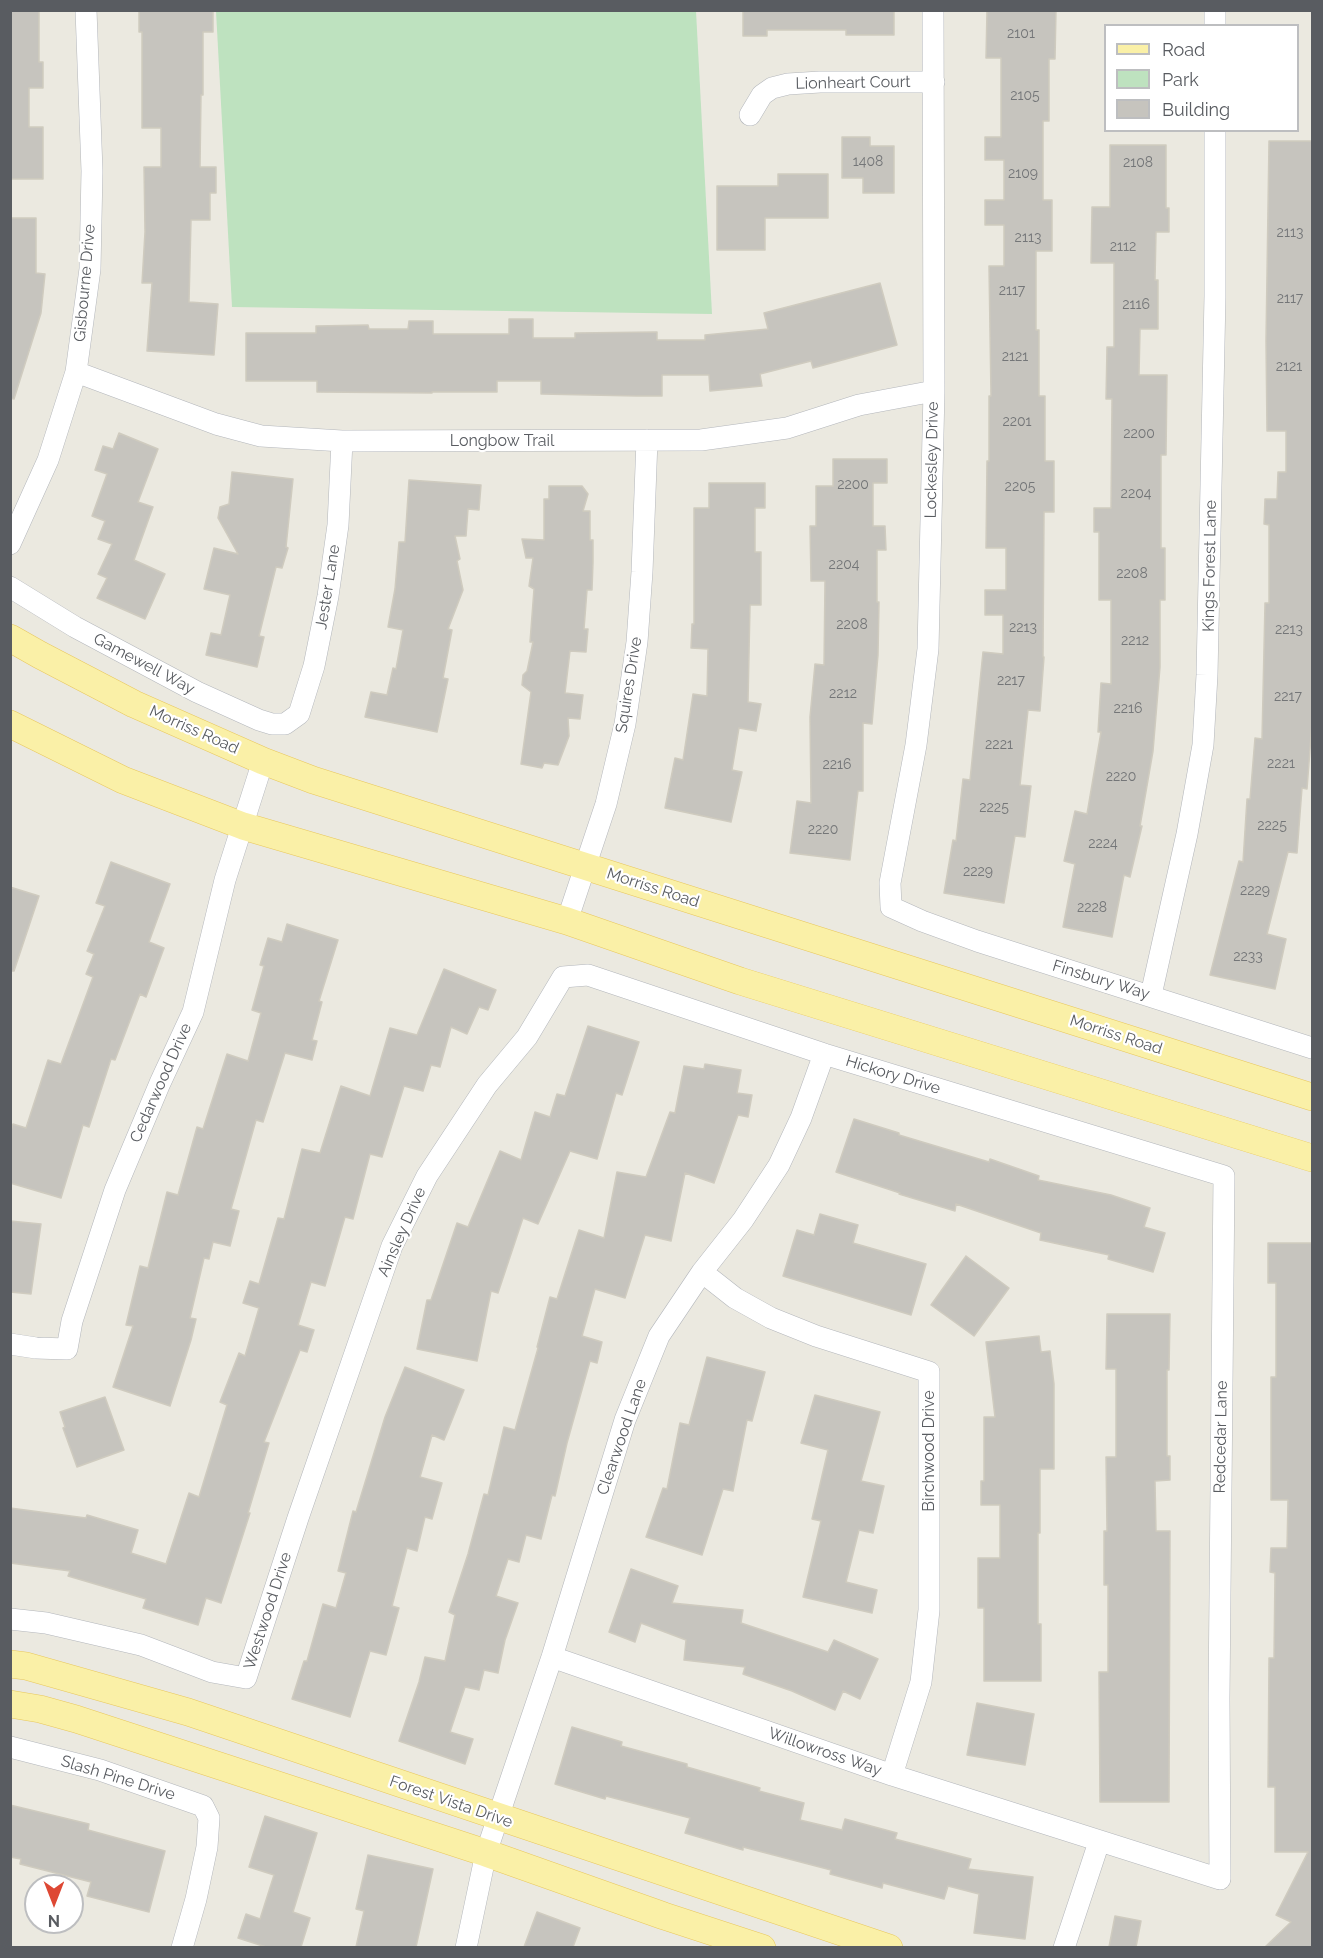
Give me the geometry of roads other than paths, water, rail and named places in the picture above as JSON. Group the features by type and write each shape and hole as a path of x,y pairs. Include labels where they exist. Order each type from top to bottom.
{"main road":[{"name":"Morriss Road","path":"10,638 134,704 263,761 323,783 1312,1097"},
{"path":"10,724 123,780 243,826 567,921 752,984 1312,1158"},
{"name":"Forest Vista Drive","path":"10,1664 26,1666 188,1712 498,1818 889,1947"},
{"path":"10,1704 76,1719 486,1853 664,1916 762,1947"}],"street":[{"name":"Gisbourne Drive","path":"10,544 48,460 76,372 90,269 92,171 86,10"},
{"name":"Lockesley Drive","path":"891,907 890,883 916,745 928,649 934,391 933,10"},
{"name":"Lionheart Court","path":"750,115 762,95 772,88 788,84 934,82"},
{"name":"Kings Forest Lane","path":"1151,995 1187,834 1203,734 1207,675 1215,308 1215,132"},
{"name":"Longbow Trail","path":"76,372 216,424 261,436 342,441 701,440 787,428 859,405 934,391"},
{"name":"Squires Drive","path":"567,921 606,804 625,724 635,653 642,572 647,440"},
{"name":"Jester Lane","path":"285,724 298,714 316,655 328,596 338,525 342,441"},
{"name":"Gamewell Way","path":"10,587 75,627 197,692 259,720 272,724 285,724"},
{"name":"Cedarwood Drive","path":"10,1344 67,1349 72,1321 114,1190 193,1012 225,880 263,761"},
{"name":"Finsbury Way","path":"891,907 977,941 1312,1047"},
{"name":"Hickory Drive","path":"564,976 588,975 824,1054 1224,1176"},
{"name":"Ainsley Drive","path":"298,1518 392,1246 427,1176 487,1085 527,1037 564,976"},
{"name":"Clearwood Lane","path":"466,1947 486,1853 552,1656 625,1420 659,1336 702,1272 743,1220 779,1165 801,1119 824,1054"},
{"name":"Redcedar Lane","path":"1219,1698 1224,1176"},
{"name":"Birchwood Drive","path":"702,1272 735,1298 771,1318 816,1336 929,1372 929,1610 921,1682 892,1775"},
{"name":"Westwood Drive","path":"10,1619 46,1623 141,1644 212,1672 246,1678 298,1518"},
{"name":"Willowross Way","path":"552,1656 892,1775 1220,1879 1219,1698"},
{"name":"Slash Pine Drive","path":"10,1747 100,1770 203,1806 209,1818 207,1847 196,1899 182,1947"},
{"path":"1064,1947 1099,1842"}]}
